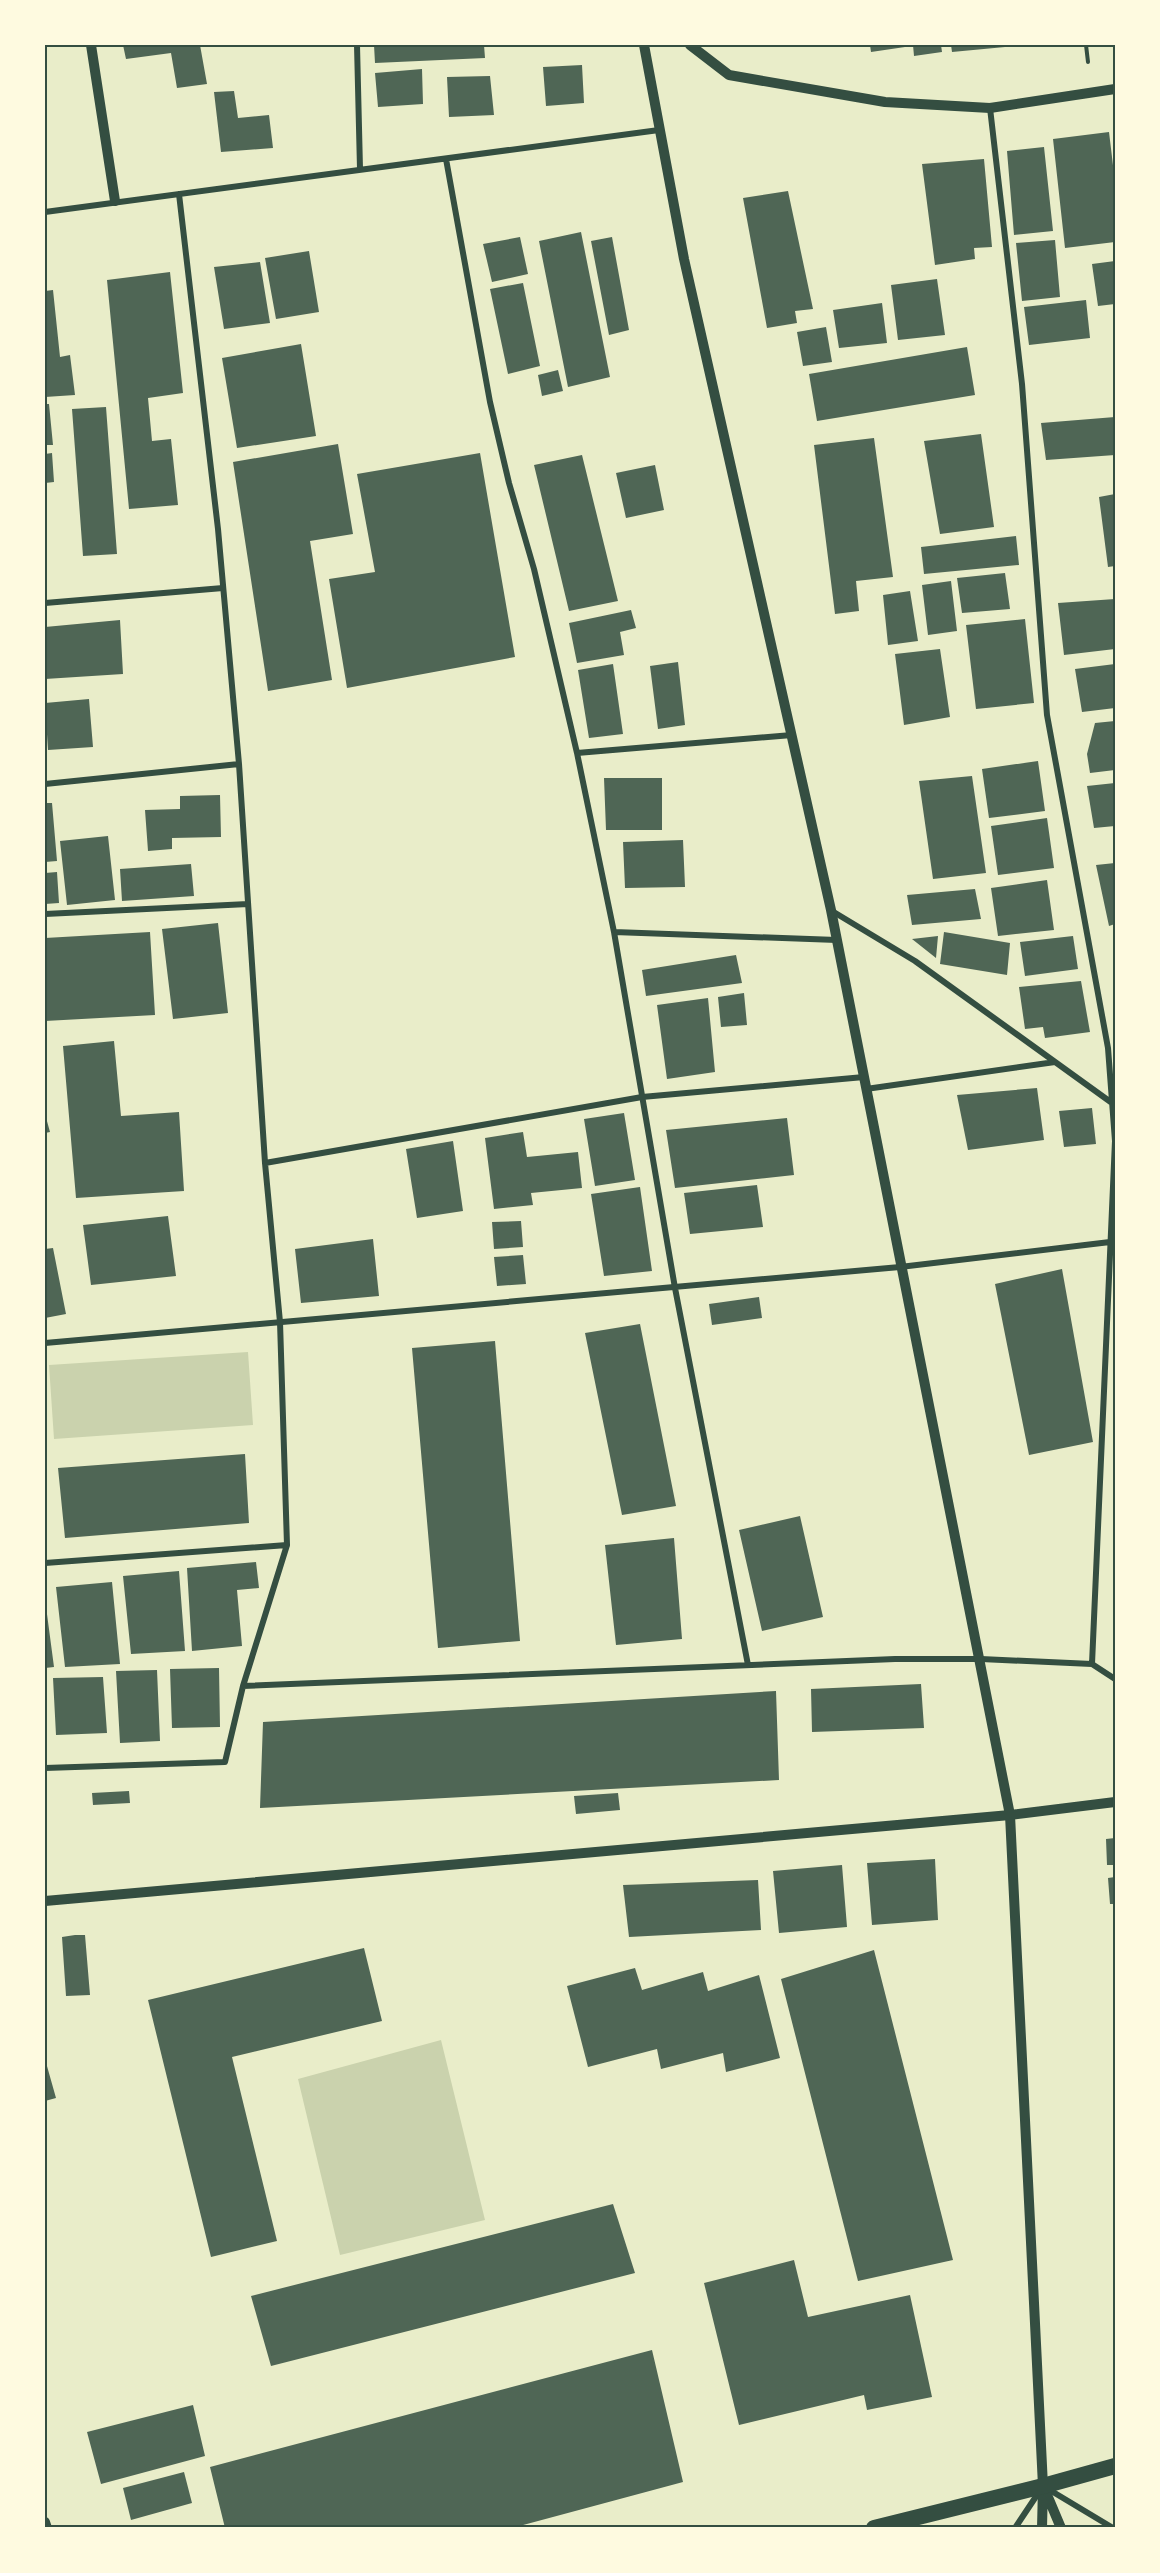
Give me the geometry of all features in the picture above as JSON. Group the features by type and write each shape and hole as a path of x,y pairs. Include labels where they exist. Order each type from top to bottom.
{"highway":[{"path":"874,2528 1043,2487 1115,2466"}],"street":[{"path":"91,45 115,201"},
{"path":"357,45 360,169"},
{"path":"644,45 684,258 831,910 900,1267 981,1659 1010,1815 1043,2487 1042,2528"},
{"path":"690,45 729,75 885,102 990,108 1115,89"},
{"path":"990,108 1022,384 1047,715 1108,1048 1115,1141 1092,1664"},
{"path":"45,212 659,130"},
{"path":"446,159 490,402 509,483 534,569 577,753 614,932 675,1288 748,1665"},
{"path":"45,1768 225,1762 243,1686 287,1545 280,1322 265,1163 239,764 223,588 179,194"},
{"path":"45,603 223,588"},
{"path":"577,753 792,735"},
{"path":"45,784 239,764"},
{"path":"45,914 248,904"},
{"path":"831,910 915,961 1112,1103"},
{"path":"614,932 837,940"},
{"path":"866,1089 1055,1062"},
{"path":"265,1163 642,1097 864,1077"},
{"path":"45,1343 900,1267 1110,1242"},
{"path":"45,1563 287,1545"},
{"path":"243,1686 895,1659 981,1659 1092,1664 1115,1679"},
{"path":"45,1901 1010,1815 1115,1803"},
{"path":"1015,2528 1043,2487"},
{"path":"1043,2487 1061,2528"},
{"path":"1043,2487 1113,2528"},
{"path":"45,2522 47,2528"}],"path":[{"path":"1086,45 1088,62"}],"green space":[{"path":"248,1352 253,1425 54,1439 49,1365"},
{"path":"441,2040 485,2220 340,2255 298,2079"}],"building":[{"path":"123,45 200,45 207,84 177,88 171,53 126,59"},
{"path":"374,45 484,45 485,58 375,63"},
{"path":"870,45 905,45 905,47 871,52"},
{"path":"913,45 941,45 942,52 914,56"},
{"path":"951,45 1005,45 1005,47 952,52"},
{"path":"582,65 584,103 546,106 543,67"},
{"path":"422,69 423,104 378,107 375,73"},
{"path":"490,76 494,115 449,117 447,77"},
{"path":"234,91 238,118 269,115 273,148 221,152 214,92"},
{"path":"1109,132 1115,182 1115,242 1065,248 1053,139"},
{"path":"1044,147 1053,231 1014,235 1007,151"},
{"path":"984,159 992,247 974,248 975,259 935,265 922,164"},
{"path":"788,191 813,309 795,311 797,323 767,328 743,198"},
{"path":"581,232 610,377 568,387 539,241"},
{"path":"520,237 528,274 492,282 483,244"},
{"path":"612,237 629,330 609,335 591,241"},
{"path":"1055,240 1060,297 1022,301 1016,243"},
{"path":"309,251 319,312 276,319 265,258"},
{"path":"1115,261 1115,304 1098,306 1092,264"},
{"path":"260,262 270,323 224,329 214,267"},
{"path":"170,272 183,393 148,398 152,441 171,439 178,505 129,509 107,280"},
{"path":"937,279 945,335 898,340 891,285"},
{"path":"523,283 540,366 508,374 490,289"},
{"path":"53,290 60,357 70,355 75,395 45,397 45,291"},
{"path":"1086,300 1090,338 1029,345 1024,307"},
{"path":"882,303 887,343 839,348 833,310"},
{"path":"826,327 832,362 803,366 797,332"},
{"path":"301,344 316,436 237,448 222,358"},
{"path":"967,347 975,395 817,421 809,374"},
{"path":"558,370 563,391 542,396 538,375"},
{"path":"45,404 49,404 53,445 45,445"},
{"path":"106,407 117,554 83,556 72,409"},
{"path":"1115,417 1115,455 1046,460 1041,423"},
{"path":"981,434 994,527 940,534 924,441"},
{"path":"874,438 893,577 856,581 859,611 835,614 814,445"},
{"path":"338,444 353,534 310,541 332,680 268,691 233,462"},
{"path":"52,453 54,482 45,483 45,454"},
{"path":"480,453 515,657 347,688 329,579 375,572 357,474"},
{"path":"582,455 618,601 569,611 534,465"},
{"path":"655,465 664,510 626,518 616,473"},
{"path":"1115,494 1115,566 1108,567 1099,497"},
{"path":"1016,536 1019,565 924,574 921,547"},
{"path":"1005,573 1010,609 962,613 957,578"},
{"path":"951,581 957,631 928,635 922,585"},
{"path":"910,591 918,641 888,645 883,595"},
{"path":"1115,599 1115,649 1064,655 1058,603"},
{"path":"631,610 636,628 620,632 624,655 577,663 569,623"},
{"path":"1025,619 1034,703 976,709 966,625"},
{"path":"120,620 123,674 45,679 45,627"},
{"path":"940,649 950,717 904,725 895,654"},
{"path":"678,662 685,725 658,729 650,666"},
{"path":"613,664 623,734 589,738 578,670"},
{"path":"1115,664 1115,708 1082,712 1075,669"},
{"path":"89,699 93,747 48,750 45,703"},
{"path":"1115,721 1115,770 1090,773 1087,754 1095,723"},
{"path":"1038,761 1045,811 989,818 982,769"},
{"path":"972,776 986,873 933,879 919,781"},
{"path":"604,778 662,778 662,830 606,830"},
{"path":"1115,783 1115,826 1094,828 1087,786"},
{"path":"220,795 221,837 172,838 172,849 148,851 145,810 180,809 180,796"},
{"path":"45,803 52,803 57,861 45,862"},
{"path":"1047,818 1054,868 998,875 991,826"},
{"path":"108,836 115,900 67,905 60,841"},
{"path":"683,840 685,887 625,888 623,842"},
{"path":"1115,863 1115,924 1109,926 1096,865"},
{"path":"191,864 194,896 122,901 120,869"},
{"path":"57,872 59,903 45,904 45,873"},
{"path":"1047,880 1054,930 998,936 991,888"},
{"path":"975,889 981,919 912,925 907,895"},
{"path":"218,923 228,1013 173,1019 162,929"},
{"path":"150,932 155,1015 45,1021 45,938"},
{"path":"944,932 1010,943 1007,975 940,964"},
{"path":"938,936 936,958 912,939"},
{"path":"1073,936 1078,969 1025,976 1020,942"},
{"path":"736,955 742,983 646,996 642,970"},
{"path":"1081,981 1090,1032 1045,1038 1043,1027 1025,1029 1019,987"},
{"path":"744,993 747,1025 721,1027 718,997"},
{"path":"708,998 715,1072 667,1079 657,1005"},
{"path":"114,1041 121,1116 179,1112 184,1191 76,1198 63,1046"},
{"path":"1037,1088 1044,1140 968,1150 957,1095"},
{"path":"1092,1108 1096,1144 1064,1147 1059,1111"},
{"path":"624,1113 635,1180 595,1186 584,1119"},
{"path":"45,1114 50,1132 45,1133"},
{"path":"787,1118 794,1175 675,1188 666,1130"},
{"path":"523,1132 527,1157 578,1152 582,1188 531,1193 533,1205 494,1209 485,1138"},
{"path":"453,1141 463,1211 417,1218 406,1149"},
{"path":"757,1185 763,1227 690,1234 684,1193"},
{"path":"640,1187 652,1271 604,1276 591,1194"},
{"path":"168,1216 176,1276 91,1285 83,1225"},
{"path":"521,1221 523,1247 494,1249 492,1222"},
{"path":"373,1239 379,1296 301,1303 295,1249"},
{"path":"53,1248 66,1314 45,1318 45,1249"},
{"path":"523,1255 526,1284 497,1286 494,1257"},
{"path":"1062,1269 1093,1442 1029,1455 995,1284"},
{"path":"759,1297 762,1318 712,1325 709,1304"},
{"path":"640,1324 676,1506 622,1515 585,1333"},
{"path":"495,1341 520,1641 438,1648 412,1348"},
{"path":"245,1454 249,1523 65,1538 58,1468"},
{"path":"800,1516 823,1617 762,1631 739,1530"},
{"path":"674,1538 682,1639 616,1645 605,1545"},
{"path":"256,1562 259,1588 237,1590 242,1646 192,1651 187,1568"},
{"path":"179,1571 185,1651 131,1654 123,1576"},
{"path":"112,1582 120,1664 65,1667 56,1587"},
{"path":"45,1599 54,1667 45,1668"},
{"path":"219,1668 220,1727 172,1728 170,1669"},
{"path":"157,1670 160,1741 120,1743 116,1671"},
{"path":"103,1677 107,1733 56,1735 53,1678"},
{"path":"921,1684 924,1728 812,1732 811,1689"},
{"path":"776,1691 779,1780 260,1808 263,1722"},
{"path":"129,1791 130,1803 93,1805 92,1793"},
{"path":"618,1793 620,1810 576,1814 574,1796"},
{"path":"1115,1838 1115,1865 1107,1865 1106,1839"},
{"path":"935,1859 938,1920 872,1925 867,1863"},
{"path":"842,1865 847,1927 779,1933 773,1871"},
{"path":"1115,1877 1115,1904 1110,1904 1108,1878"},
{"path":"758,1880 761,1930 629,1937 623,1885"},
{"path":"85,1935 90,1995 66,1996 62,1937"},
{"path":"364,1948 382,2021 232,2057 277,2241 211,2257 148,2000"},
{"path":"874,1950 953,2260 858,2281 781,1979"},
{"path":"635,1968 642,1990 703,1972 708,1991 759,1975 780,2058 726,2072 723,2053 661,2069 657,2049 588,2067 567,1986"},
{"path":"45,2059 56,2098 45,2101"},
{"path":"613,2204 635,2273 271,2366 251,2296"},
{"path":"794,2260 808,2317 910,2295 932,2397 867,2410 864,2395 739,2425 704,2283"},
{"path":"652,2350 683,2482 512,2528 225,2528 210,2467"},
{"path":"193,2405 205,2456 101,2484 87,2432"},
{"path":"184,2472 192,2503 131,2520 123,2488"}]}
